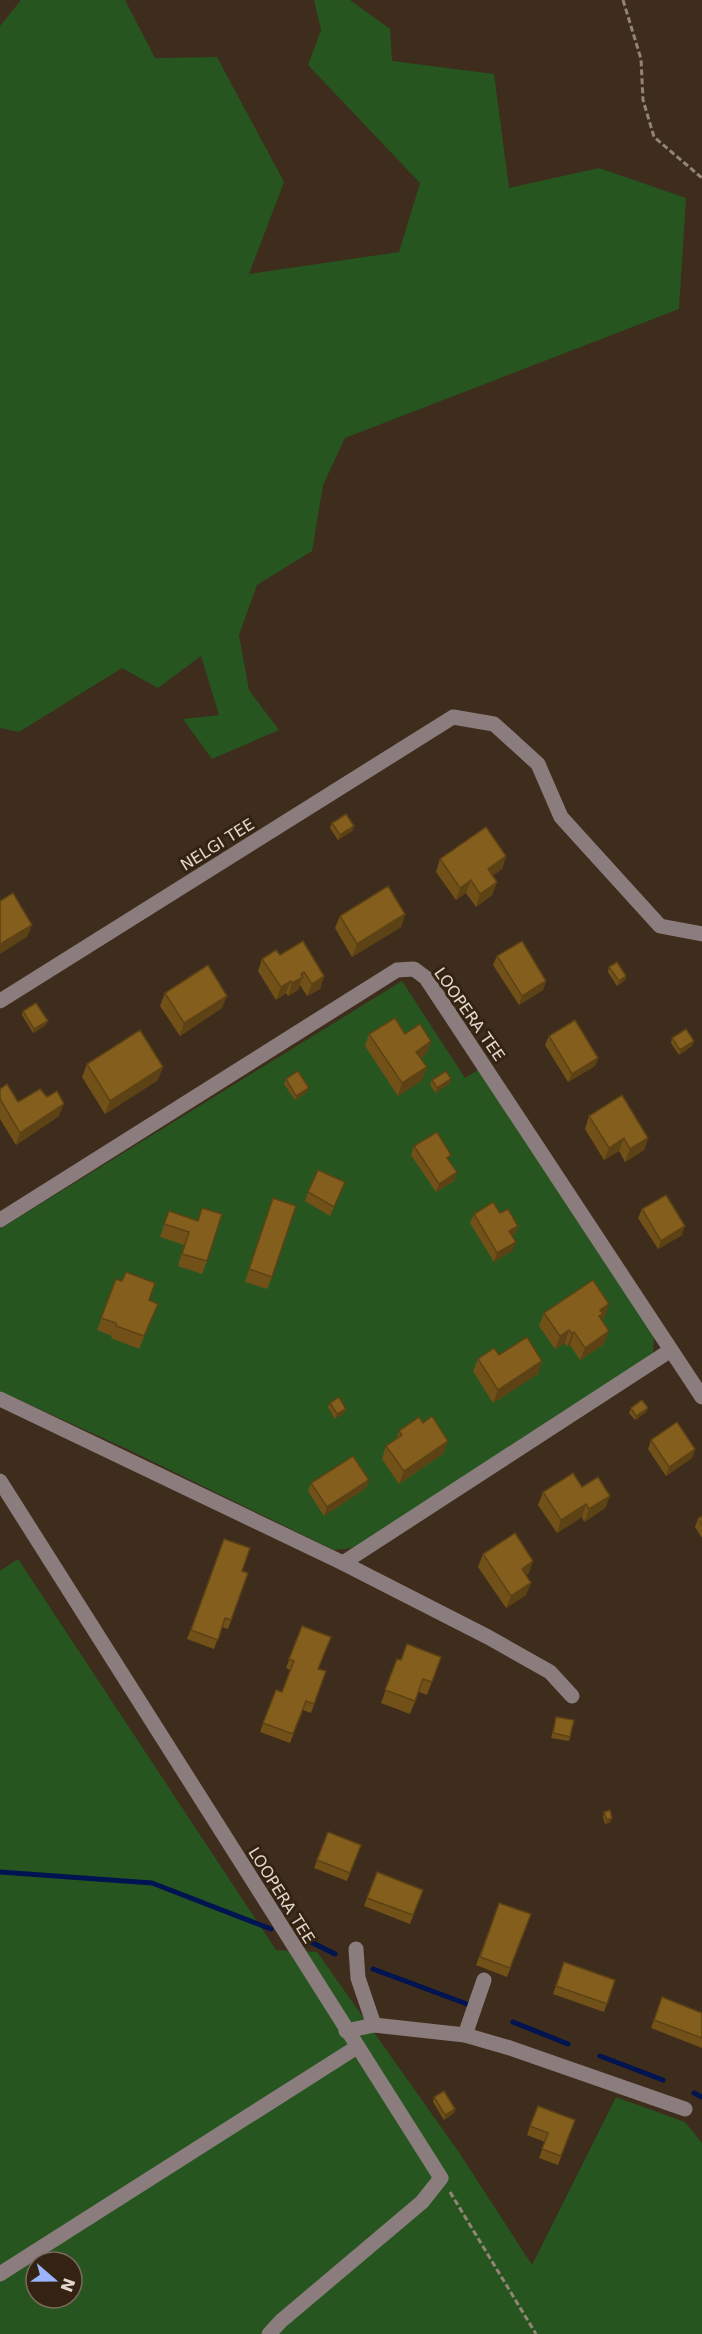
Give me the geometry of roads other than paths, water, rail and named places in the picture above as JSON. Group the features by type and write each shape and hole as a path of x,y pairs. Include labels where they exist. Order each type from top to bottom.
{"street":[{"name":"NELGI TEE","path":"0,1001 453,717 494,724 538,764 561,817 660,926 702,934"},
{"name":"LOOPERA TEE","path":"0,1220 397,970 414,969 426,978 702,1397"},
{"path":"343,1563 671,1350"},
{"path":"0,1399 343,1563 550,1672 572,1696"},
{"name":"LOOPERA TEE","path":"0,1481 441,2178 422,2202 281,2321 269,2334"},
{"path":"356,1949 358,1978 374,2025"},
{"path":"465,2035 484,1980"},
{"path":"346,2031 374,2025 465,2035 510,2048 684,2109"},
{"path":"0,2274 357,2047"}],"waterway":[{"path":"0,1872 152,1883 271,1929"},
{"path":"305,1939 335,1954"},
{"path":"373,1969 467,2004"},
{"path":"513,2022 568,2044"},
{"path":"600,2056 663,2080"},
{"path":"694,2093 702,2097"}]}
